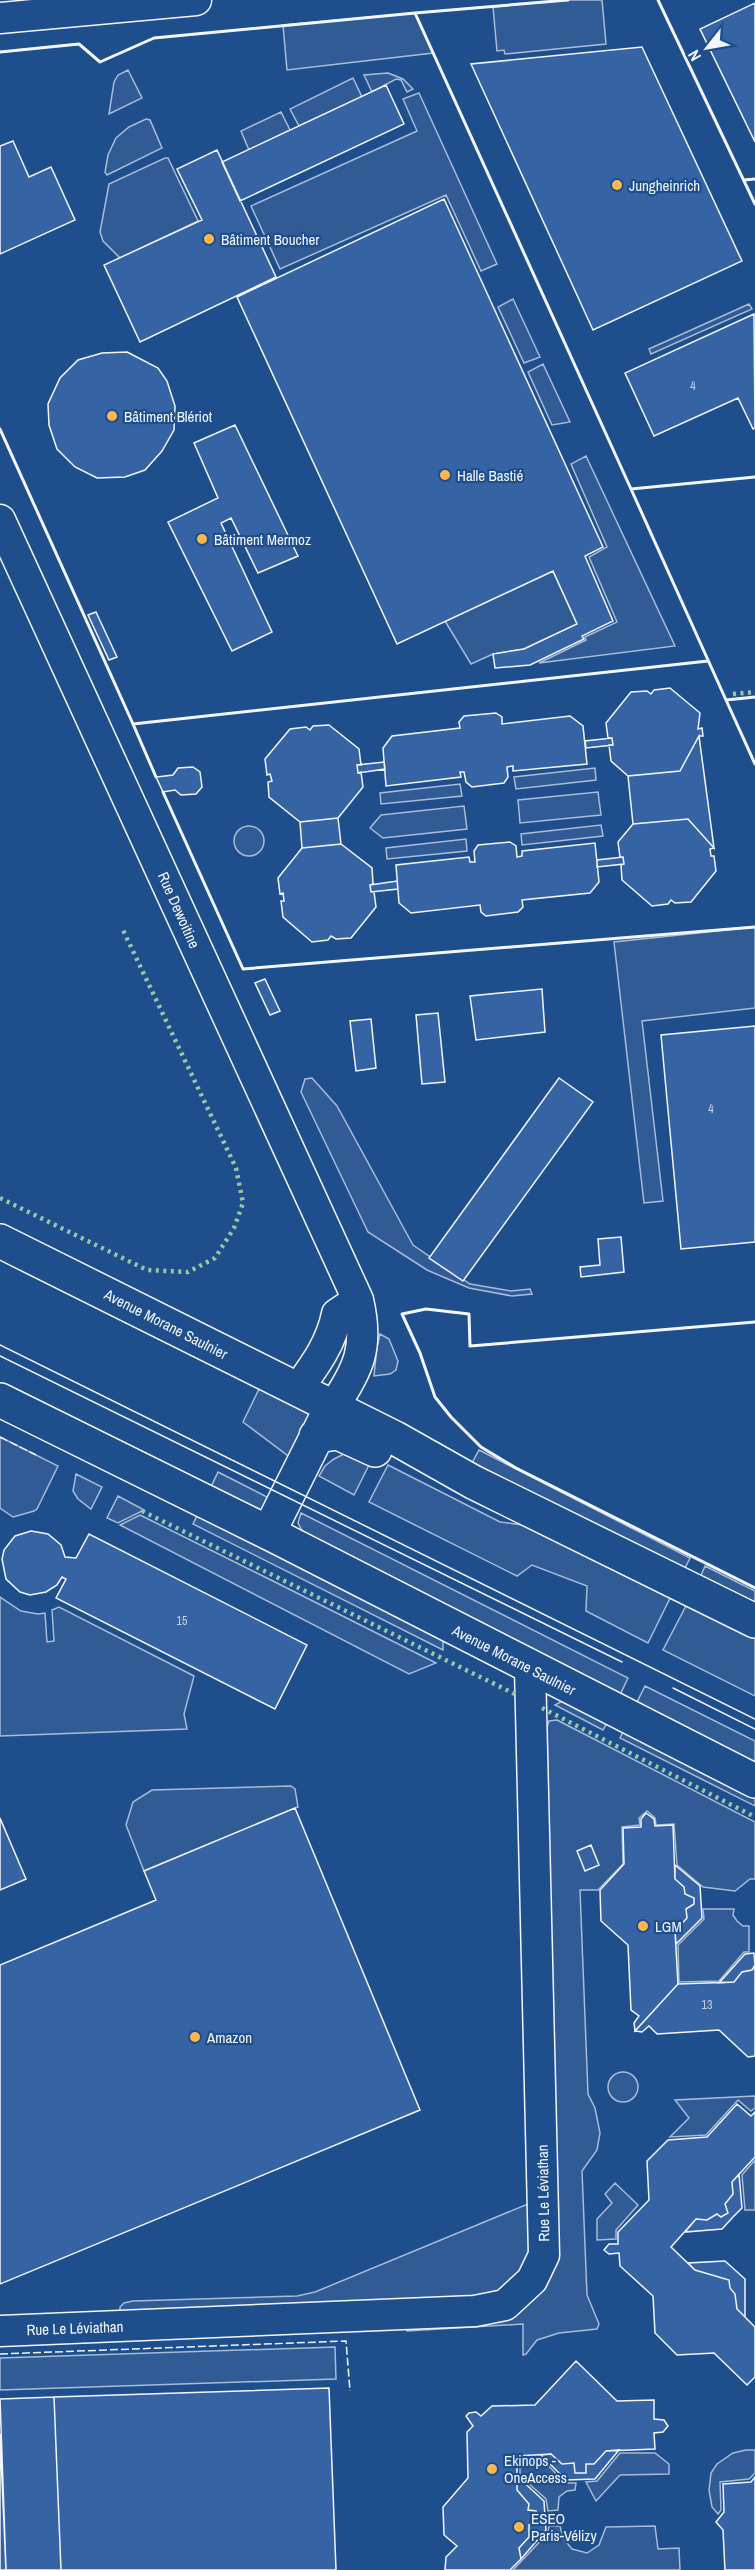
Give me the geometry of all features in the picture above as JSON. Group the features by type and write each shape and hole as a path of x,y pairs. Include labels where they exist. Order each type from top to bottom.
{"main road":[{"name":"Avenue Morane Saulnier","path":"0,1241 395,1438 473,1482 755,1621"},
{"name":"Avenue Morane Saulnier","path":"0,1400 275,1536 755,1781"},
{"path":"275,1536 274,1522 316,1436 333,1407"},
{"path":"316,1436 338,1433 447,1486 473,1482"}],"street":[{"path":"0,18 196,0"},
{"name":"Rue Dewoitine","path":"0,520 358,1300 362,1316 363,1347 354,1376 333,1407"},
{"path":"297,1390 320,1359 333,1332 338,1314 358,1300"},
{"name":"Rue Le Léviathan","path":"0,2331 475,2311 505,2305 532,2280 544,2255 530,1668"}],"shaded area":[{"path":"568,0 602,0 606,44 505,54 504,50 497,51 493,7"},
{"path":"415,13 433,53 287,70 283,25"},
{"path":"128,70 142,98 109,114 114,82 118,75"},
{"path":"388,73 403,79 413,89 407,92 401,80 396,79 372,92 364,75"},
{"path":"353,78 362,97 299,126 290,109"},
{"path":"419,93 497,264 481,271 446,195 280,269 251,206 417,131 403,99"},
{"path":"281,112 290,130 249,150 241,131"},
{"path":"146,119 150,120 162,148 107,175 105,172 108,155 116,138 129,127"},
{"path":"168,158 198,221 120,258 103,241 100,232 109,184"},
{"path":"513,299 540,357 524,363 498,307"},
{"path":"749,304 752,309 651,354 649,349"},
{"path":"543,364 570,422 552,425 528,372"},
{"path":"586,456 675,646 539,663 617,622 589,557 607,547 571,464"},
{"path":"553,571 577,624 524,649 493,654 471,664 445,621"},
{"path":"595,768 596,780 516,789 514,777"},
{"path":"460,784 462,796 381,804 380,793"},
{"path":"598,792 601,815 520,823 518,800"},
{"path":"464,806 467,829 383,838 370,828 381,815"},
{"path":"601,825 603,836 522,845 521,834"},
{"path":"249,826 260,830 264,841 260,852 249,856 238,852 234,841 238,830"},
{"path":"466,839 467,851 387,859 386,848"},
{"path":"755,927 755,1008 642,1021 663,1201 644,1203 614,942"},
{"path":"312,1078 337,1106 413,1245 470,1284 511,1291 530,1289 532,1294 512,1296 469,1288 427,1270 368,1232 301,1092 305,1079"},
{"path":"380,1334 389,1339 398,1361 396,1370 390,1374 374,1376 377,1347"},
{"path":"260,1387 310,1414 291,1458 243,1422"},
{"path":"0,1437 58,1466 34,1511 13,1517 0,1508"},
{"path":"479,1450 690,1558 683,1572 472,1463"},
{"path":"348,1452 373,1457 354,1495 319,1476 325,1466"},
{"path":"388,1465 500,1522 538,1527 672,1594 648,1643 586,1611 587,1586 532,1565 517,1576 369,1502"},
{"path":"218,1472 271,1499 263,1513 210,1489"},
{"path":"76,1474 102,1487 91,1509 78,1499 73,1491"},
{"path":"118,1496 144,1510 118,1523 107,1518"},
{"path":"199,1512 440,1636 443,1641 443,1650 193,1524"},
{"path":"301,1513 628,1678 619,1697 305,1536 298,1523"},
{"path":"140,1515 436,1663 409,1674 120,1525"},
{"path":"705,1566 755,1591 755,1608 699,1580"},
{"path":"0,1597 21,1611 45,1613 47,1642 54,1641 52,1610 59,1607 194,1676 184,1714 187,1729 0,1736"},
{"path":"688,1602 755,1635 755,1696 663,1650"},
{"path":"645,1686 755,1741 755,1766 635,1706"},
{"path":"564,1700 608,1721 603,1730 555,1705"},
{"path":"557,1720 755,1822 755,1879 750,1879 735,1891 703,1887 677,1865 674,1824 656,1825 655,1818 647,1811 639,1818 640,1825 622,1827 623,1864 598,1890 580,1890 588,2094 595,2108 600,2133 597,2150 582,2171 587,2295 599,2324 597,2329 559,2333 537,2340 523,2355 523,2324 407,2331 407,2324 530,2302 548,2282 555,2265 547,1727 549,1721"},
{"path":"624,1730 755,1795 755,1806 620,1738"},
{"path":"291,1786 295,1789 298,1807 144,1871 126,1825 133,1802 152,1790"},
{"path":"703,1909 734,1909 733,1915 737,1921 743,1926 749,1926 749,1952 744,1952 719,1981 679,1982 678,1945 704,1919"},
{"path":"623,2072 634,2076 638,2087 634,2098 623,2102 612,2098 608,2087 612,2076"},
{"path":"755,2096 755,2108 751,2111 738,2100 706,2135 670,2137 689,2118 675,2100"},
{"path":"755,2160 755,2210 745,2210 742,2175"},
{"path":"615,2183 638,2205 616,2230 616,2239 597,2240 597,2219 612,2203 605,2194"},
{"path":"540,2199 527,2271 490,2298 120,2312 120,2307 124,2303 133,2301 297,2296 315,2292"},
{"path":"335,2347 336,2379 0,2390 0,2358"},
{"path":"755,2450 755,2473 749,2479 720,2482 721,2510 718,2514 712,2507 709,2490 711,2473 717,2464 733,2453"},
{"path":"620,2453 655,2453 669,2464 669,2474 620,2475 596,2501 586,2482 597,2481"},
{"path":"541,2458 565,2483 576,2483 575,2490 567,2491 559,2497 558,2510 548,2511 546,2499 520,2476 520,2459"},
{"path":"549,2526 560,2526 563,2538 572,2549 587,2553 599,2545 606,2527 655,2526 658,2549 679,2548 680,2570 513,2570 548,2533"}],"building":[{"path":"755,3 755,142 700,29"},
{"name":"Jungheinrich","path":"642,47 742,261 593,330 471,64"},
{"path":"386,85 404,124 240,201 222,162"},
{"path":"13,141 29,177 51,167 75,220 0,254 0,146"},
{"name":"Bâtiment Boucher","path":"217,150 276,277 140,342 104,265 202,220 177,169"},
{"name":"Halle Bastié","path":"444,199 603,547 585,556 613,621 582,636 584,639 530,665 495,668 493,654 524,649 577,624 553,571 397,644 237,297"},
{"path":"754,314 755,428 753,429 738,398 654,436 625,373"},
{"name":"Bâtiment Blériot","path":"127,352 158,368 167,381 175,406 174,430 162,451 145,470 125,477 97,478 75,467 57,449 49,425 48,404 60,378 78,360 102,353"},
{"name":"Bâtiment Mermoz","path":"235,425 298,556 258,573 231,518 221,523 272,632 232,651 168,522 218,498 194,443"},
{"path":"96,612 117,657 109,660 88,615"},
{"path":"670,688 700,713 698,729 702,728 703,736 699,736 680,771 628,776 611,761 609,745 613,745 612,738 608,738 606,723 631,692 647,691 651,694 654,690"},
{"path":"496,713 502,717 502,724 570,716 583,726 587,764 513,771 513,766 507,767 508,777 504,783 472,787 466,782 464,772 460,772 461,777 386,786 383,748 392,736 460,728 459,722 464,716"},
{"path":"329,725 359,749 361,765 357,765 358,773 361,772 363,787 338,818 300,822 269,797 268,782 272,781 270,774 267,775 265,759 290,729 306,727 310,730 313,726"},
{"path":"699,736 714,848 688,819 633,824 628,776 680,771"},
{"path":"612,738 613,745 586,748 585,741"},
{"path":"384,762 385,769 358,773 357,765"},
{"path":"193,767 200,772 202,787 196,794 181,795 175,790 163,792 156,777 173,775 178,768"},
{"path":"338,818 341,844 302,848 300,822"},
{"path":"688,819 714,848 710,849 711,856 714,856 716,871 691,902 675,903 671,900 668,904 652,906 622,880 621,865 624,864 623,857 620,857 618,842 633,824"},
{"path":"510,842 516,846 517,857 522,856 522,851 595,843 599,882 590,893 522,900 523,907 518,912 486,916 481,912 480,905 411,913 399,903 396,865 469,857 470,862 475,862 474,851 478,845"},
{"path":"341,844 372,868 373,884 370,885 371,892 374,892 376,907 351,938 336,939 331,936 328,940 312,942 283,917 281,901 284,901 283,893 280,894 278,878 302,848"},
{"path":"623,857 624,864 597,867 597,860"},
{"path":"397,881 398,889 371,892 370,885"},
{"path":"265,979 280,1011 270,1015 255,983"},
{"path":"542,989 545,1032 476,1040 470,996"},
{"path":"438,1013 445,1082 422,1084 416,1015"},
{"path":"371,1019 376,1068 356,1071 350,1021"},
{"path":"755,1026 755,1242 681,1249 661,1035"},
{"path":"559,1078 593,1102 463,1281 429,1258"},
{"path":"621,1237 624,1272 581,1277 580,1267 600,1265 598,1239"},
{"path":"31,1531 48,1534 61,1545 65,1557 76,1558 89,1534 307,1645 275,1709 56,1598 66,1579 62,1577 57,1585 46,1592 30,1595 20,1592 6,1579 2,1559 4,1550 15,1536"},
{"name":"Amazon","path":"295,1808 420,2110 0,2284 0,1965 156,1900 144,1871"},
{"name":"LGM","path":"646,1813 654,1819 655,1826 673,1825 675,1879 684,1887 685,1894 694,1898 694,1904 686,1909 687,1918 675,1931 678,1984 635,2031 634,2023 639,2016 631,2010 628,1945 601,1921 600,1890 624,1864 623,1828 641,1827 641,1819"},
{"path":"0,1818 26,1879 0,1890"},
{"path":"591,1845 599,1865 585,1871 577,1851"},
{"path":"675,1865 700,1886 702,1918 676,1944 675,1931 687,1918 686,1909 694,1904 694,1898 685,1894 684,1887 675,1879"},
{"path":"754,1953 755,1965 752,1970 742,1972 734,1982 719,1983 745,1954"},
{"path":"755,1966 755,2056 748,2057 719,2030 657,2034 649,2026 642,2032 635,2031 678,1984 734,1982 742,1972 752,1970"},
{"path":"737,2104 751,2116 755,2112 755,2157 732,2182 733,2194 725,2204 728,2213 721,2217 717,2214 707,2220 696,2219 671,2247 695,2270 729,2280 730,2288 735,2294 737,2309 755,2327 755,2377 747,2385 714,2353 677,2355 655,2333 653,2296 620,2266 619,2253 609,2254 604,2250 609,2244 618,2244 618,2232 649,2200 647,2161 668,2140 707,2137"},
{"path":"739,2174 742,2208 722,2229 685,2232 696,2219 707,2220 717,2214 721,2217 728,2213 725,2204 733,2194 732,2182"},
{"path":"725,2261 745,2279 745,2317 737,2309 735,2294 730,2288 729,2280 695,2270 688,2263"},
{"name":"Ekinops - OneAccess","path":"576,2361 617,2401 654,2400 654,2419 664,2420 668,2426 663,2432 654,2433 655,2449 606,2451 594,2464 586,2464 586,2473 575,2473 574,2463 562,2464 551,2454 517,2456 517,2490 529,2504 528,2510 536,2511 538,2521 529,2525 529,2537 519,2548 521,2559 510,2570 445,2570 446,2557 457,2546 444,2535 443,2507 468,2478 467,2432 473,2426 466,2416 476,2412 481,2416 492,2406 535,2405"},
{"path":"329,2388 336,2570 61,2570 54,2397"},
{"path":"54,2397 61,2570 6,2570 0,2399"},
{"path":"0,2434 6,2570 0,2570"},
{"path":"619,2450 595,2479 566,2480 541,2455 551,2454 562,2464 574,2463 575,2473 586,2473 586,2464 594,2464 606,2451"},
{"path":"517,2476 544,2501 546,2530 521,2559 519,2548 529,2537 529,2525 538,2521 536,2511 528,2510 529,2504 517,2490"},
{"path":"755,2477 755,2570 725,2570 723,2530 716,2522 724,2512 723,2484 751,2482"}],"tram line":[{"path":"0,1345 755,1719"},
{"path":"0,1356 622,1662"},
{"path":"673,1688 755,1729"}],"hedge":[{"path":"733,694 755,692"},
{"path":"0,1198 147,1270 188,1272 215,1258 234,1228 243,1203 236,1168 122,928"},
{"path":"142,1511 519,1696"},
{"path":"542,1708 755,1817"}],"fence":[{"path":"0,1437 36,1455"},
{"path":"0,2354 346,2341 350,2391"}],"wall":[{"path":"568,0 415,13 631,489 755,477"},
{"path":"658,0 755,204"},
{"path":"0,52 79,44 100,62 154,38 415,13"},
{"path":"744,180 755,179"},
{"path":"0,429 133,724 708,661"},
{"path":"631,489 726,700 755,697"},
{"path":"726,700 755,764"},
{"path":"133,724 156,777"},
{"path":"163,792 243,969 755,927"},
{"path":"755,1322 470,1346 469,1314 426,1309 402,1314 420,1353 435,1397 481,1447 516,1468 755,1588"}],"place":[{"name":"Jungheinrich","path":"617,185"},
{"name":"Bâtiment Boucher","path":"209,239"},
{"name":"Bâtiment Blériot","path":"112,416"},
{"name":"Halle Bastié","path":"445,475"},
{"name":"Bâtiment Mermoz","path":"202,539"},
{"name":"LGM","path":"643,1926"},
{"name":"Amazon","path":"195,2037"},
{"name":"Ekinops - OneAccess","path":"492,2469"},
{"name":"ESEO Paris-Vélizy","path":"519,2527"}]}
